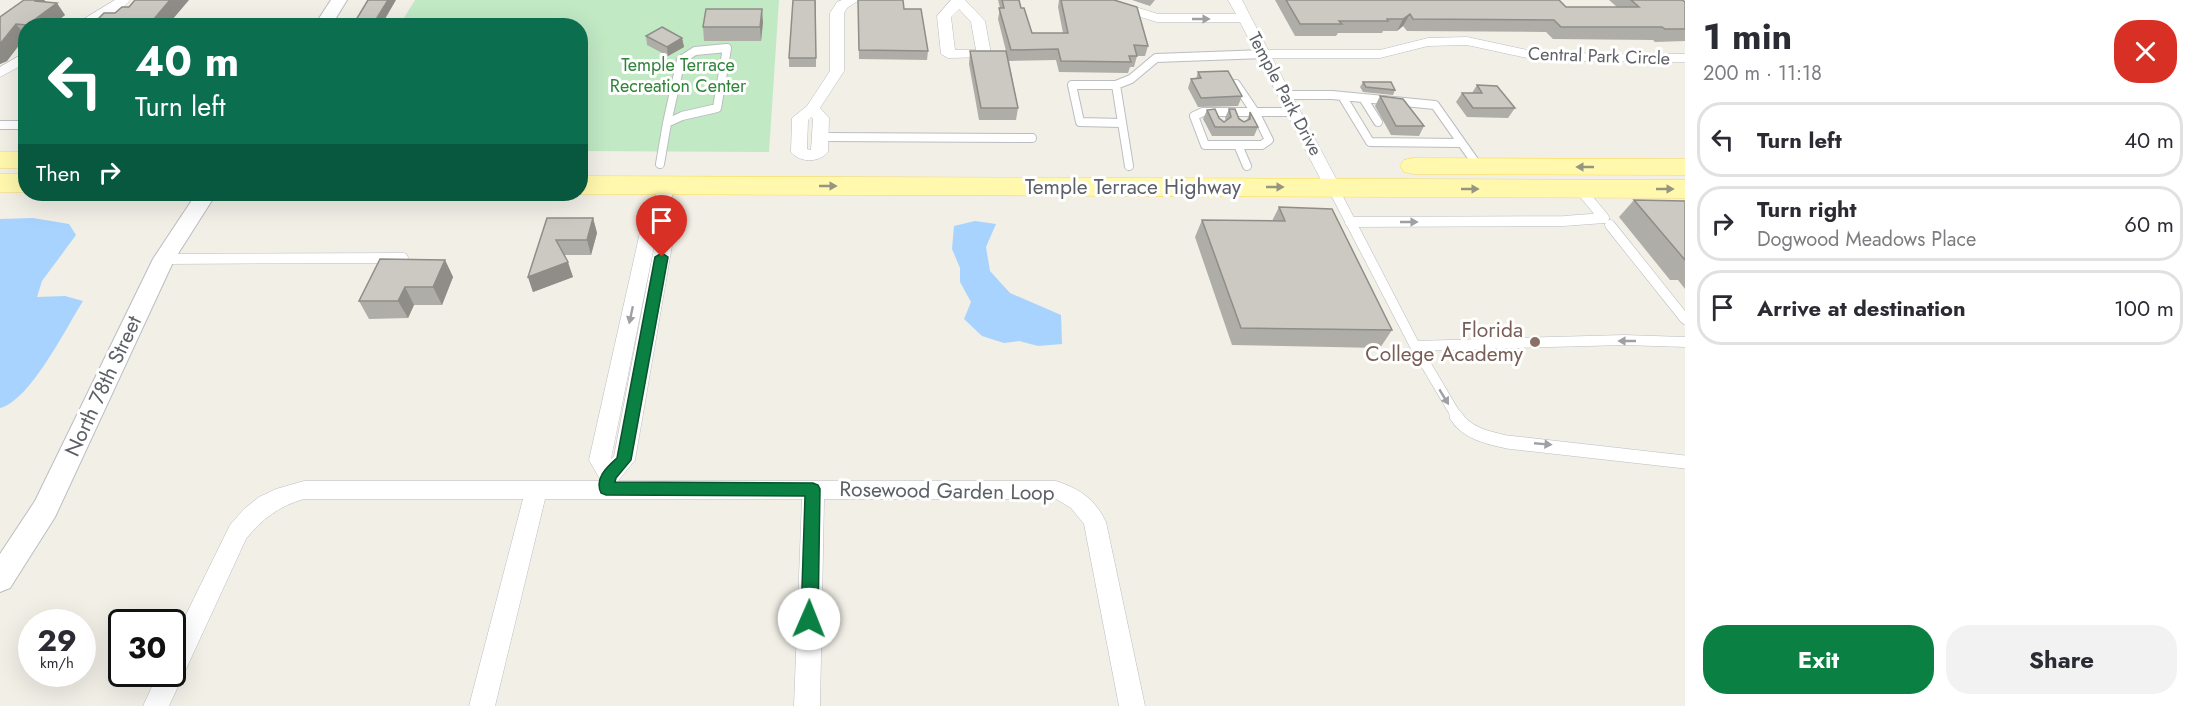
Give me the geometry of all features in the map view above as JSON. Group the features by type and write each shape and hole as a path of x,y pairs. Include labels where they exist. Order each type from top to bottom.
{"main road":[{"name":"Temple Terrace Highway","path":"588,166 663,183 691,174 803,173 812,160 1129,166 1240,146 1328,177 1478,166 1685,167"},
{"path":"0,160 18,160"},
{"name":"Temple Terrace Highway","path":"588,185 1328,177 1580,189 1685,189"},
{"path":"0,183 18,183"}],"street":[{"path":"94,18 123,0"},
{"path":"327,18 339,0"},
{"path":"812,109 821,118 821,137 820,152 812,160 799,152 800,118 812,109 837,71 837,13 842,5 852,0"},
{"path":"1099,0 1157,18 1245,18"},
{"name":"Temple Park Drive","path":"1235,0 1328,177"},
{"name":"Central Park Circle","path":"1264,54 1380,54 1428,42 1467,41 1541,57 1685,58"},
{"path":"0,73 18,61"},
{"path":"607,482 600,460 653,210 663,183"},
{"path":"607,482 624,460 670,211 663,183"},
{"name":"North 78th Street","path":"0,579 45,509 164,259 201,201"},
{"path":"623,350 644,350"},
{"name":"Rosewood Garden Loop","path":"186,642 238,532 250,516 266,503 286,494 304,490 537,489 607,482 813,489 1056,490 1075,496 1087,507 1095,522 1132,706"},
{"path":"482,706 537,489"},
{"path":"807,706 813,489"},
{"path":"156,706 165,687"}],"lane":[{"path":"663,183 666,123 681,60 695,51 726,48 717,108 682,116 666,123"},
{"path":"1121,123 1080,122 1072,85 1116,85 1131,79 1156,58 1264,54"},
{"path":"1236,84 1255,112 1269,140 1262,145 1205,145 1194,116 1203,112 1216,112 1235,112 1255,112 1295,112"},
{"path":"1116,85 1129,166"},
{"path":"1286,95 1342,96 1435,105 1478,166"},
{"path":"1342,96 1370,141 1427,139 1461,143"},
{"path":"1363,98 1378,122"},
{"path":"1402,102 1412,116"},
{"path":"1216,112 1221,124"},
{"path":"1235,112 1241,125"},
{"path":"0,125 18,124"},
{"path":"821,137 1032,138"},
{"path":"1328,177 1415,346 1461,424 1475,433 1507,441 1685,462"},
{"path":"1350,222 1564,221 1604,218 1580,189"},
{"path":"1610,225 1685,319"},
{"path":"164,259 404,258"},
{"path":"1415,346 1593,341 1685,342"}],"green space":[{"name":"Temple Terrace Recreation Center","path":"415,0 779,0 769,152 588,151 588,18 404,18"}],"water":[{"path":"33,218 69,224 76,235 42,281 37,297 65,296 83,301 35,378 23,392 0,408 0,219"},
{"path":"975,221 996,224 986,247 990,271 1010,293 1061,315 1062,344 1038,346 1019,341 1004,343 982,336 964,319 971,302 960,282 960,268 952,249 954,226"}],"building":[{"path":"24,0 57,3 37,18 18,18 18,24 0,44 0,17"},
{"path":"135,0 170,0 155,18 99,18 104,13 115,13 122,7 129,7"},
{"path":"368,0 388,0 377,18 357,18"},
{"path":"793,0 815,0 816,58 789,58"},
{"path":"858,0 903,0 904,9 921,9 928,51 859,50"},
{"path":"1002,0 1019,0 1032,33 1068,33 1061,0 1114,0 1137,7 1148,46 1134,45 1137,56 1129,56 1131,62 1061,61 1058,49 1011,50 999,8 1004,8"},
{"path":"1286,0 1559,0 1566,7 1639,7 1631,0 1682,0 1685,2 1685,29 1561,27 1554,20 1413,19 1410,14 1403,19 1387,19 1388,21 1300,24"},
{"path":"706,9 762,9 760,27 703,27"},
{"path":"662,27 682,38 667,47 646,36"},
{"path":"970,51 1006,51 1018,108 981,108"},
{"path":"1228,71 1242,96 1201,98 1191,79 1201,78 1198,72"},
{"path":"1363,82 1391,82 1395,90 1366,87"},
{"path":"1477,85 1497,86 1515,108 1473,108 1462,93 1482,93"},
{"path":"1380,96 1403,99 1424,126 1396,126"},
{"path":"1215,109 1219,118 1224,122 1231,117 1229,109 1235,109 1239,119 1244,122 1250,119 1250,112 1258,127 1215,127 1207,110"},
{"path":"1634,200 1685,201 1685,260"},
{"path":"1279,207 1332,209 1392,330 1241,328 1202,220 1285,221"},
{"path":"547,218 593,218 587,240 556,240 568,262 528,277"},
{"path":"380,259 445,260 433,287 405,287 398,301 359,301"}],"place":[{"name":"Florida College Academy","path":"1535,342"}],"route":[{"path":"662,257 624,460 609,475 606,488 813,489 809,619"}]}
